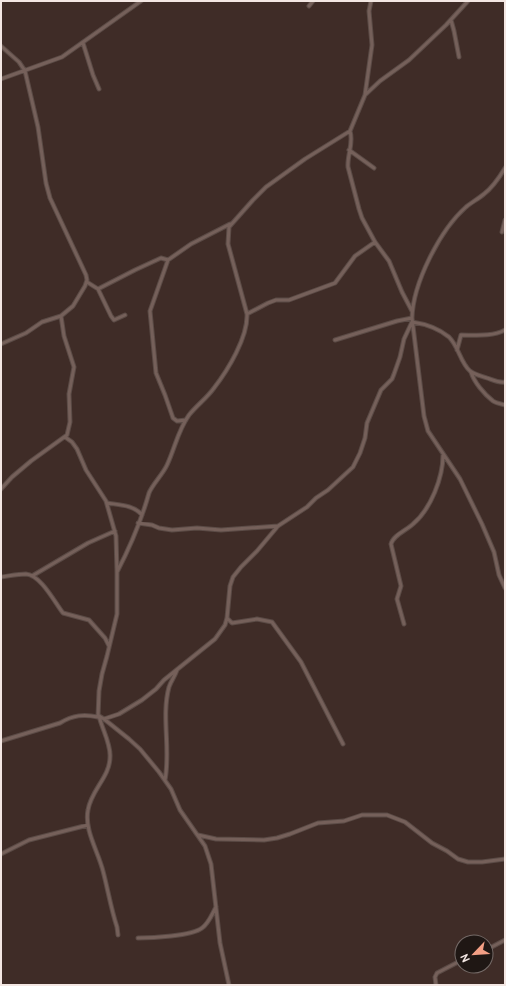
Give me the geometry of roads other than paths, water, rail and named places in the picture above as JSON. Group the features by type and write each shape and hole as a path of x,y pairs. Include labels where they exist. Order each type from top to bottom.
{"street":[{"path":"1,79 56,60 141,1"},
{"path":"308,6 313,1"},
{"path":"186,420 177,421 173,418 166,395 156,373 150,313 156,290 168,260 191,244 230,224 266,187 305,159 350,131 365,95 372,45 369,11 372,1"},
{"path":"365,95 380,81 399,68 451,20 468,1"},
{"path":"451,20 459,57"},
{"path":"82,43 99,89"},
{"path":"1,46 19,62 25,71 38,127 46,183 50,198 83,265 87,282 73,306 61,316 42,322 26,333 1,344"},
{"path":"350,131 352,139 348,167 359,209 375,242 389,261 410,310 412,311"},
{"path":"350,150 374,168"},
{"path":"505,168 500,177 484,194 467,206 456,217 444,233 426,268 412,311 424,416 428,431 460,479 494,552 499,575 505,588"},
{"path":"500,177 505,174"},
{"path":"502,232 505,220"},
{"path":"117,572 149,499 149,492 167,465 178,435 186,420 215,388 231,362 247,323 247,314 228,244 227,237 230,224"},
{"path":"247,314 276,300 289,300 335,283 355,256 375,242"},
{"path":"98,289 161,258 168,260"},
{"path":"87,282 98,289 114,320 125,315"},
{"path":"1,489 12,477 31,461 65,437 70,422 69,394 74,367 70,350 64,336 61,316"},
{"path":"104,719 119,714 136,704 215,639 225,625 230,586 233,577 241,567 278,526 307,507 353,467 363,446 367,423 381,390 392,379 400,358 404,339 412,320"},
{"path":"335,340 397,321 412,320 440,330 449,338 465,365 471,371 500,382 505,382"},
{"path":"457,350 461,335 484,335 500,333 505,330"},
{"path":"471,371 473,378 493,402 505,405"},
{"path":"65,437 72,442 77,449 86,470 99,488 107,503 115,531 117,614 99,691 99,717 111,756 107,773 97,787 87,810 91,839 103,870 118,935"},
{"path":"404,624 397,599 401,586 391,544 393,539 421,517 431,501 440,476 443,455"},
{"path":"107,503 127,506 138,510 142,515"},
{"path":"138,523 172,530 198,528 221,530 278,526"},
{"path":"32,576 88,543 115,531"},
{"path":"1,577 26,574 32,576 46,588 63,613 89,620 105,638 109,646"},
{"path":"227,618 232,623 257,619 272,622 301,662 343,744"},
{"path":"165,780 168,757 166,727 167,698 170,682 178,669"},
{"path":"1,741 60,723 75,715 99,717 104,719 140,749 165,780 180,810 205,846 211,864 221,953 229,985"},
{"path":"198,835 216,839 264,840 290,834 318,823 344,821 362,815 387,815 405,822 432,843 458,859 468,862 505,859"},
{"path":"1,854 29,840 88,825"},
{"path":"138,938 194,932 205,925 216,907"},
{"path":"494,946 505,940"},
{"path":"436,985 435,977 437,973 454,964"}]}
